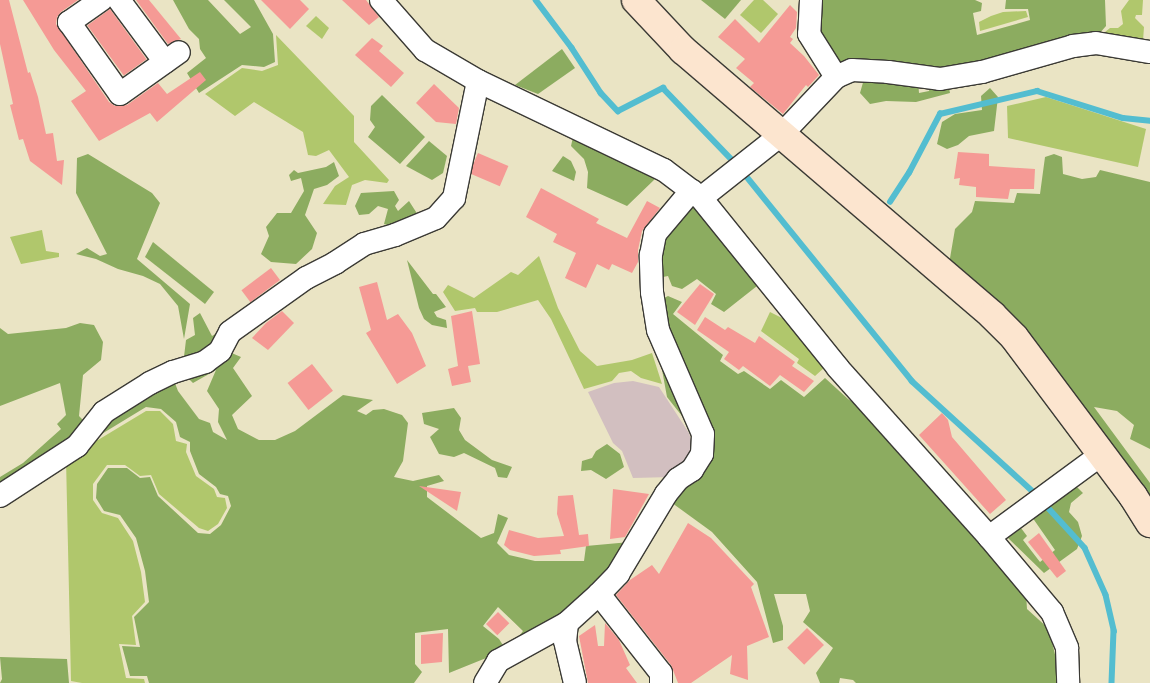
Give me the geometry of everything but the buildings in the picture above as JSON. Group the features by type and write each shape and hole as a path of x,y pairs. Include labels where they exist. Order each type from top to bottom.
{"street":[{"path":"101,0 69,22 120,94 172,57 120,0"},
{"path":"381,0 425,50 478,81 664,170 697,194 838,368 989,537 1052,612 1067,648 1068,683"},
{"path":"636,0 683,50 992,315 1014,337 1102,454 1150,523"},
{"path":"811,0 809,34 836,77"},
{"path":"484,683 498,661 567,623 599,594 618,574 666,494 678,478 692,470 702,454 703,434 658,330 652,283 651,255 655,234 697,194 729,176 782,134 836,77 852,70 888,72 940,79 982,72 1073,46 1096,43 1150,52"},
{"path":"0,496 77,446 104,412 150,383 173,372 205,362 220,351 230,332 306,278 364,244 395,235 436,218 454,198 478,81"},
{"path":"989,537 1102,454"},
{"path":"599,594 661,673 661,683"},
{"path":"567,623 565,641 576,683"}],"shaded area":[{"path":"633,381 659,387 689,433 695,454 672,477 633,478 622,451 613,443 588,392 614,383"}],"green space":[{"path":"173,0 208,0 240,34 251,27 224,0 254,0 273,34 275,62 264,67 242,65 199,93 187,73 206,58 200,49 199,39 189,29"},
{"path":"701,0 741,0 725,19"},
{"path":"754,0 763,0 778,14 761,33 740,15"},
{"path":"819,0 975,0 982,3 981,11 973,13 977,35 1030,20 1028,9 1005,9 1006,0 1105,0 1106,26 1099,34 941,75 839,70 815,35"},
{"path":"1129,0 1143,0 1142,15 1136,15 1135,18 1144,27 1143,41 1099,37 1110,28 1118,28 1123,24 1121,11"},
{"path":"1026,11 1028,17 980,31 979,22 991,16 1003,12"},
{"path":"316,16 329,28 322,39 306,26"},
{"path":"276,35 354,116 354,142 389,180 387,183 365,180 352,185 346,205 323,204 335,186 349,177 329,150 316,156 308,155 303,132 254,102 235,116 205,94 242,68 262,71 278,65"},
{"path":"562,49 575,68 538,94 515,85"},
{"path":"864,79 918,81 919,93 929,91 931,83 948,83 950,93 916,102 886,101 870,104 860,93"},
{"path":"990,88 998,97 994,131 969,136 958,145 947,149 937,144 942,122 955,114 982,110 981,96"},
{"path":"382,95 425,137 400,164 368,137 375,127 370,120 371,106"},
{"path":"1046,97 1146,129 1138,167 1008,138 1007,106"},
{"path":"573,137 655,179 627,206 587,188 588,172 584,159 571,146"},
{"path":"429,141 447,156 443,173 432,180 406,166"},
{"path":"88,154 152,193 160,203 137,259 190,304 184,339 178,306 160,284 96,259 76,254 87,248 100,256 107,254 76,193 77,158"},
{"path":"1054,154 1062,157 1063,174 1082,179 1096,177 1100,170 1150,182 1150,449 1130,439 1134,425 1117,411 1094,407 1150,483 1150,505 949,264 955,229 972,212 975,201 1014,203 1017,193 1040,194 1045,157"},
{"path":"563,156 571,161 576,172 574,181 552,171"},
{"path":"334,162 339,176 327,185 314,189 305,215 317,233 312,249 296,264 271,262 261,254 269,236 266,227 277,213 291,213 304,191 301,178 291,181 289,175 294,170 298,173 326,167"},
{"path":"394,191 399,200 395,206 398,211 409,201 418,215 393,227 384,224 388,209 378,206 369,214 359,215 355,206 361,193"},
{"path":"692,203 757,286 724,312 711,304 716,294 697,279 682,289 672,286 668,276 658,278 665,230"},
{"path":"42,230 46,251 59,253 59,257 21,264 10,237"},
{"path":"153,242 214,292 205,304 145,257"},
{"path":"539,256 558,308 580,351 597,366 632,360 652,353 662,384 641,378 631,371 619,373 612,381 584,389 551,319 538,300 497,312 477,312 475,308 455,311 443,292 448,285 474,298 511,272 518,275"},
{"path":"407,260 433,294 436,294 446,307 434,312 437,317 446,320 447,328 432,325 424,319 419,308"},
{"path":"668,296 682,302 673,314 723,355 720,361 738,374 744,371 770,389 781,380 804,397 825,378 857,405 1026,593 1027,609 1049,629 1057,663 1057,683 856,683 853,680 840,678 839,683 820,683 816,673 833,648 803,622 810,611 806,594 774,594 783,626 783,640 773,643 757,582 712,532 668,500 695,473 693,430 667,397 658,348 662,299"},
{"path":"770,312 788,321 825,367 815,376 797,363 799,359 761,331"},
{"path":"200,313 212,336 220,331 223,338 183,365 186,340 195,335 193,318"},
{"path":"80,323 94,325 103,342 101,360 83,375 79,416 85,422 74,442 0,490 0,477 23,463 61,429 57,424 66,415 60,383 0,406 0,328 8,334 66,328"},
{"path":"227,351 241,357 233,368 252,396 232,415 238,429 259,440 275,440 295,431 343,395 373,400 357,411 366,415 373,410 384,409 402,415 408,423 403,461 394,477 413,481 439,475 444,481 427,486 427,497 481,538 494,533 498,514 508,518 497,543 509,555 535,561 584,561 586,546 630,542 616,564 563,620 513,644 523,631 498,607 483,626 499,639 506,650 449,673 448,629 415,633 415,664 422,672 414,683 149,683 147,676 130,676 122,646 140,647 134,617 149,602 145,571 136,538 120,515 104,511 96,498 97,484 108,468 127,468 140,478 150,477 158,496 198,533 210,534 221,525 231,506 228,496 220,494 216,487 199,474 190,451 190,442 180,437 176,422 161,409 146,407 100,435 108,415 173,378 178,391 199,419 210,423 213,432 227,440 218,422 219,409 207,391 216,370 193,383 184,374"},
{"path":"454,408 461,418 459,430 465,440 492,460 512,467 507,478 498,477 495,468 464,453 454,457 439,454 430,437 439,429 424,424 422,413"},
{"path":"146,411 160,411 173,424 176,441 187,444 186,452 196,476 214,489 217,497 225,498 227,508 218,524 208,531 199,528 159,494 151,475 140,476 125,465 107,465 93,484 93,500 102,513 118,518 133,541 141,572 145,602 132,616 136,645 119,644 126,678 144,679 145,683 82,683 71,681 66,459 92,436 98,440"},
{"path":"607,444 620,454 624,467 606,479 591,470 581,471 582,461 592,458 596,451"},
{"path":"1072,482 1083,493 1071,503 1069,512 1078,522 1082,536 1077,549 1044,573 1008,538 1009,531 1018,524 1027,536 1023,540 1040,562 1055,550 1032,517"},
{"path":"0,657 67,659 69,683 0,683 2,679"}],"waterway":[{"path":"536,0 572,48 601,93 618,111 663,88 737,165"},
{"path":"890,202 909,173 940,114 1037,91 1123,118 1150,121"},
{"path":"743,172 912,381 1037,495"},
{"path":"1043,502 1085,548 1106,595 1114,631 1112,683"}]}
